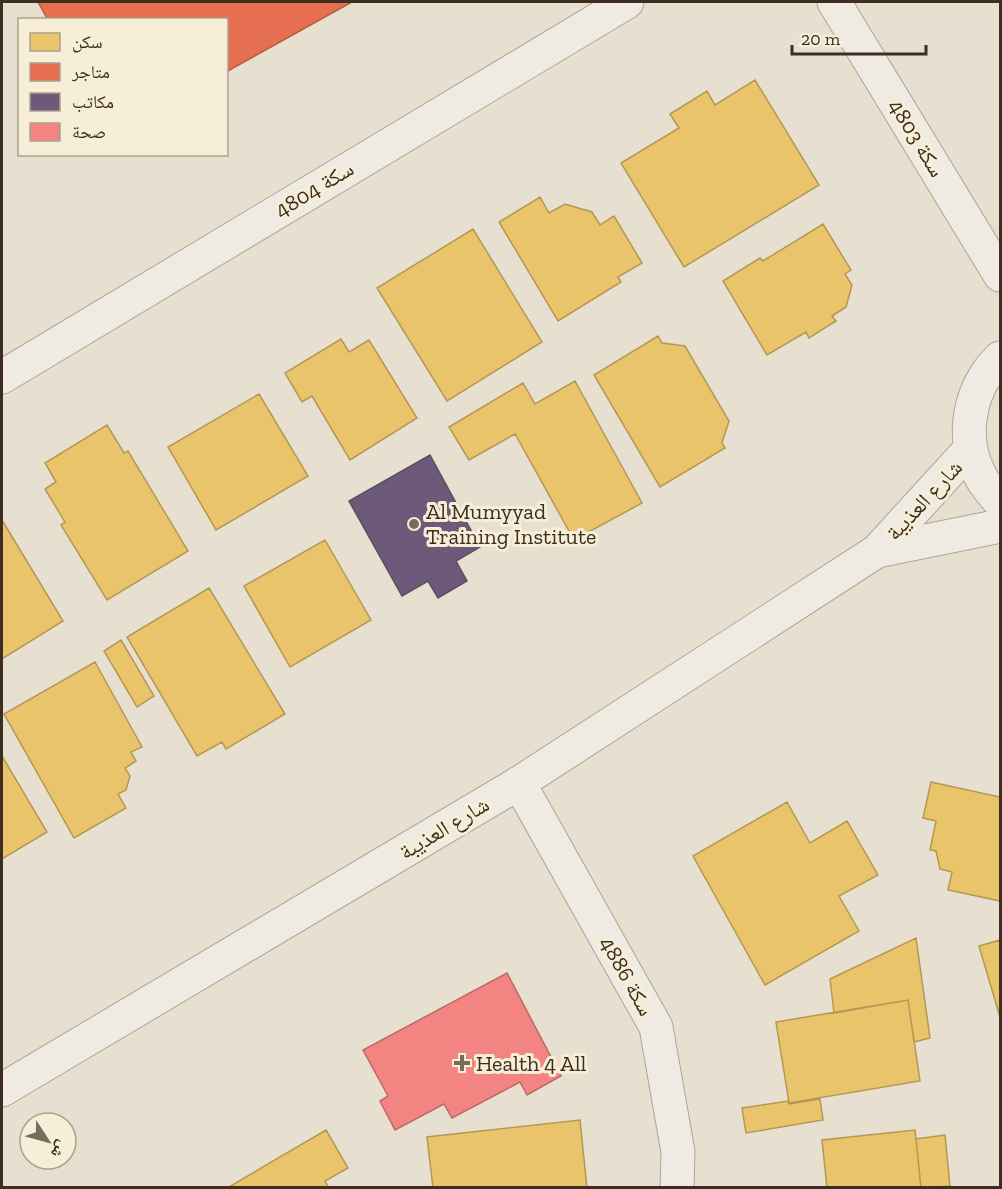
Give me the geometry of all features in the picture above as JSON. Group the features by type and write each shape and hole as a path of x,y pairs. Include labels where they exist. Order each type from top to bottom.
{"street":[{"name":"سكة 4804","path":"2,377 627,2"},
{"name":"سكة 4803","path":"834,2 1000,275"},
{"path":"1000,358 988,371 975,395 969,422 971,448 978,471 1000,502"},
{"name":"شارع العذيبة","path":"2,1090 519,783 877,551 971,448"},
{"name":"شارع العذيبة","path":"877,551 1000,526"},
{"name":"سكة 4886","path":"519,783 656,1027 678,1152 677,1188"}],"building: سكن":[{"path":"755,80 819,185 684,267 621,163 679,128 670,114 707,91 715,105"},
{"path":"540,197 549,213 565,204 592,212 600,225 614,216 642,263 618,277 621,282 558,321 499,222"},
{"path":"823,224 851,270 845,274 852,285 846,307 832,316 836,321 809,338 806,332 767,355 723,281 760,258 763,261"},
{"path":"473,229 542,342 447,401 377,288"},
{"path":"658,336 662,343 685,346 729,421 722,443 725,448 660,487 594,375"},
{"path":"341,339 349,352 369,340 417,418 350,460 312,396 302,402 285,373"},
{"path":"575,381 642,503 574,540 515,434 469,460 449,427 523,383 535,404"},
{"path":"259,394 308,476 216,530 168,447"},
{"path":"107,425 124,453 128,451 188,551 107,600 61,525 65,522 45,489 56,482 45,463"},
{"path":"2,520 63,621 2,659"},
{"path":"325,540 371,620 290,667 244,586"},
{"path":"209,588 285,714 226,749 222,742 197,756 127,637"},
{"path":"121,640 154,696 137,707 104,651"},
{"path":"95,662 142,747 131,752 136,761 125,768 130,776 126,790 118,794 126,808 74,838 4,714"},
{"path":"2,756 47,832 2,859"},
{"path":"931,782 1000,797 1000,901 948,890 952,872 940,869 936,851 930,850 936,821 923,818"},
{"path":"787,802 810,843 847,821 878,875 839,896 859,931 765,985 693,856"},
{"path":"916,938 930,1038 914,1042 908,1000 834,1013 830,979"},
{"path":"1000,940 1000,1017 979,946"},
{"path":"908,1000 920,1081 789,1103 776,1022"},
{"path":"820,1099 823,1120 746,1133 742,1108"},
{"path":"580,1120 587,1188 433,1188 427,1137"},
{"path":"326,1130 348,1168 325,1181 329,1188 227,1188"},
{"path":"915,1130 921,1188 827,1188 822,1140"},
{"path":"945,1135 950,1186 921,1188 916,1139"}],"building: متاجر":[{"path":"38,2 352,2 228,71 228,18 47,18"}],"building: مكاتب":[{"name":"Al Mumyyad Training Institute","path":"430,455 480,547 456,561 467,581 438,598 428,581 402,596 349,501"}],"building: صحة":[{"name":"Health 4 All","path":"507,973 561,1076 527,1095 520,1082 452,1118 444,1104 395,1130 380,1101 388,1096 363,1050"}],"place":[{"name":"Al Mumyyad Training Institute","path":"414,524"},
{"name":"Health 4 All","path":"462,1063"}]}
